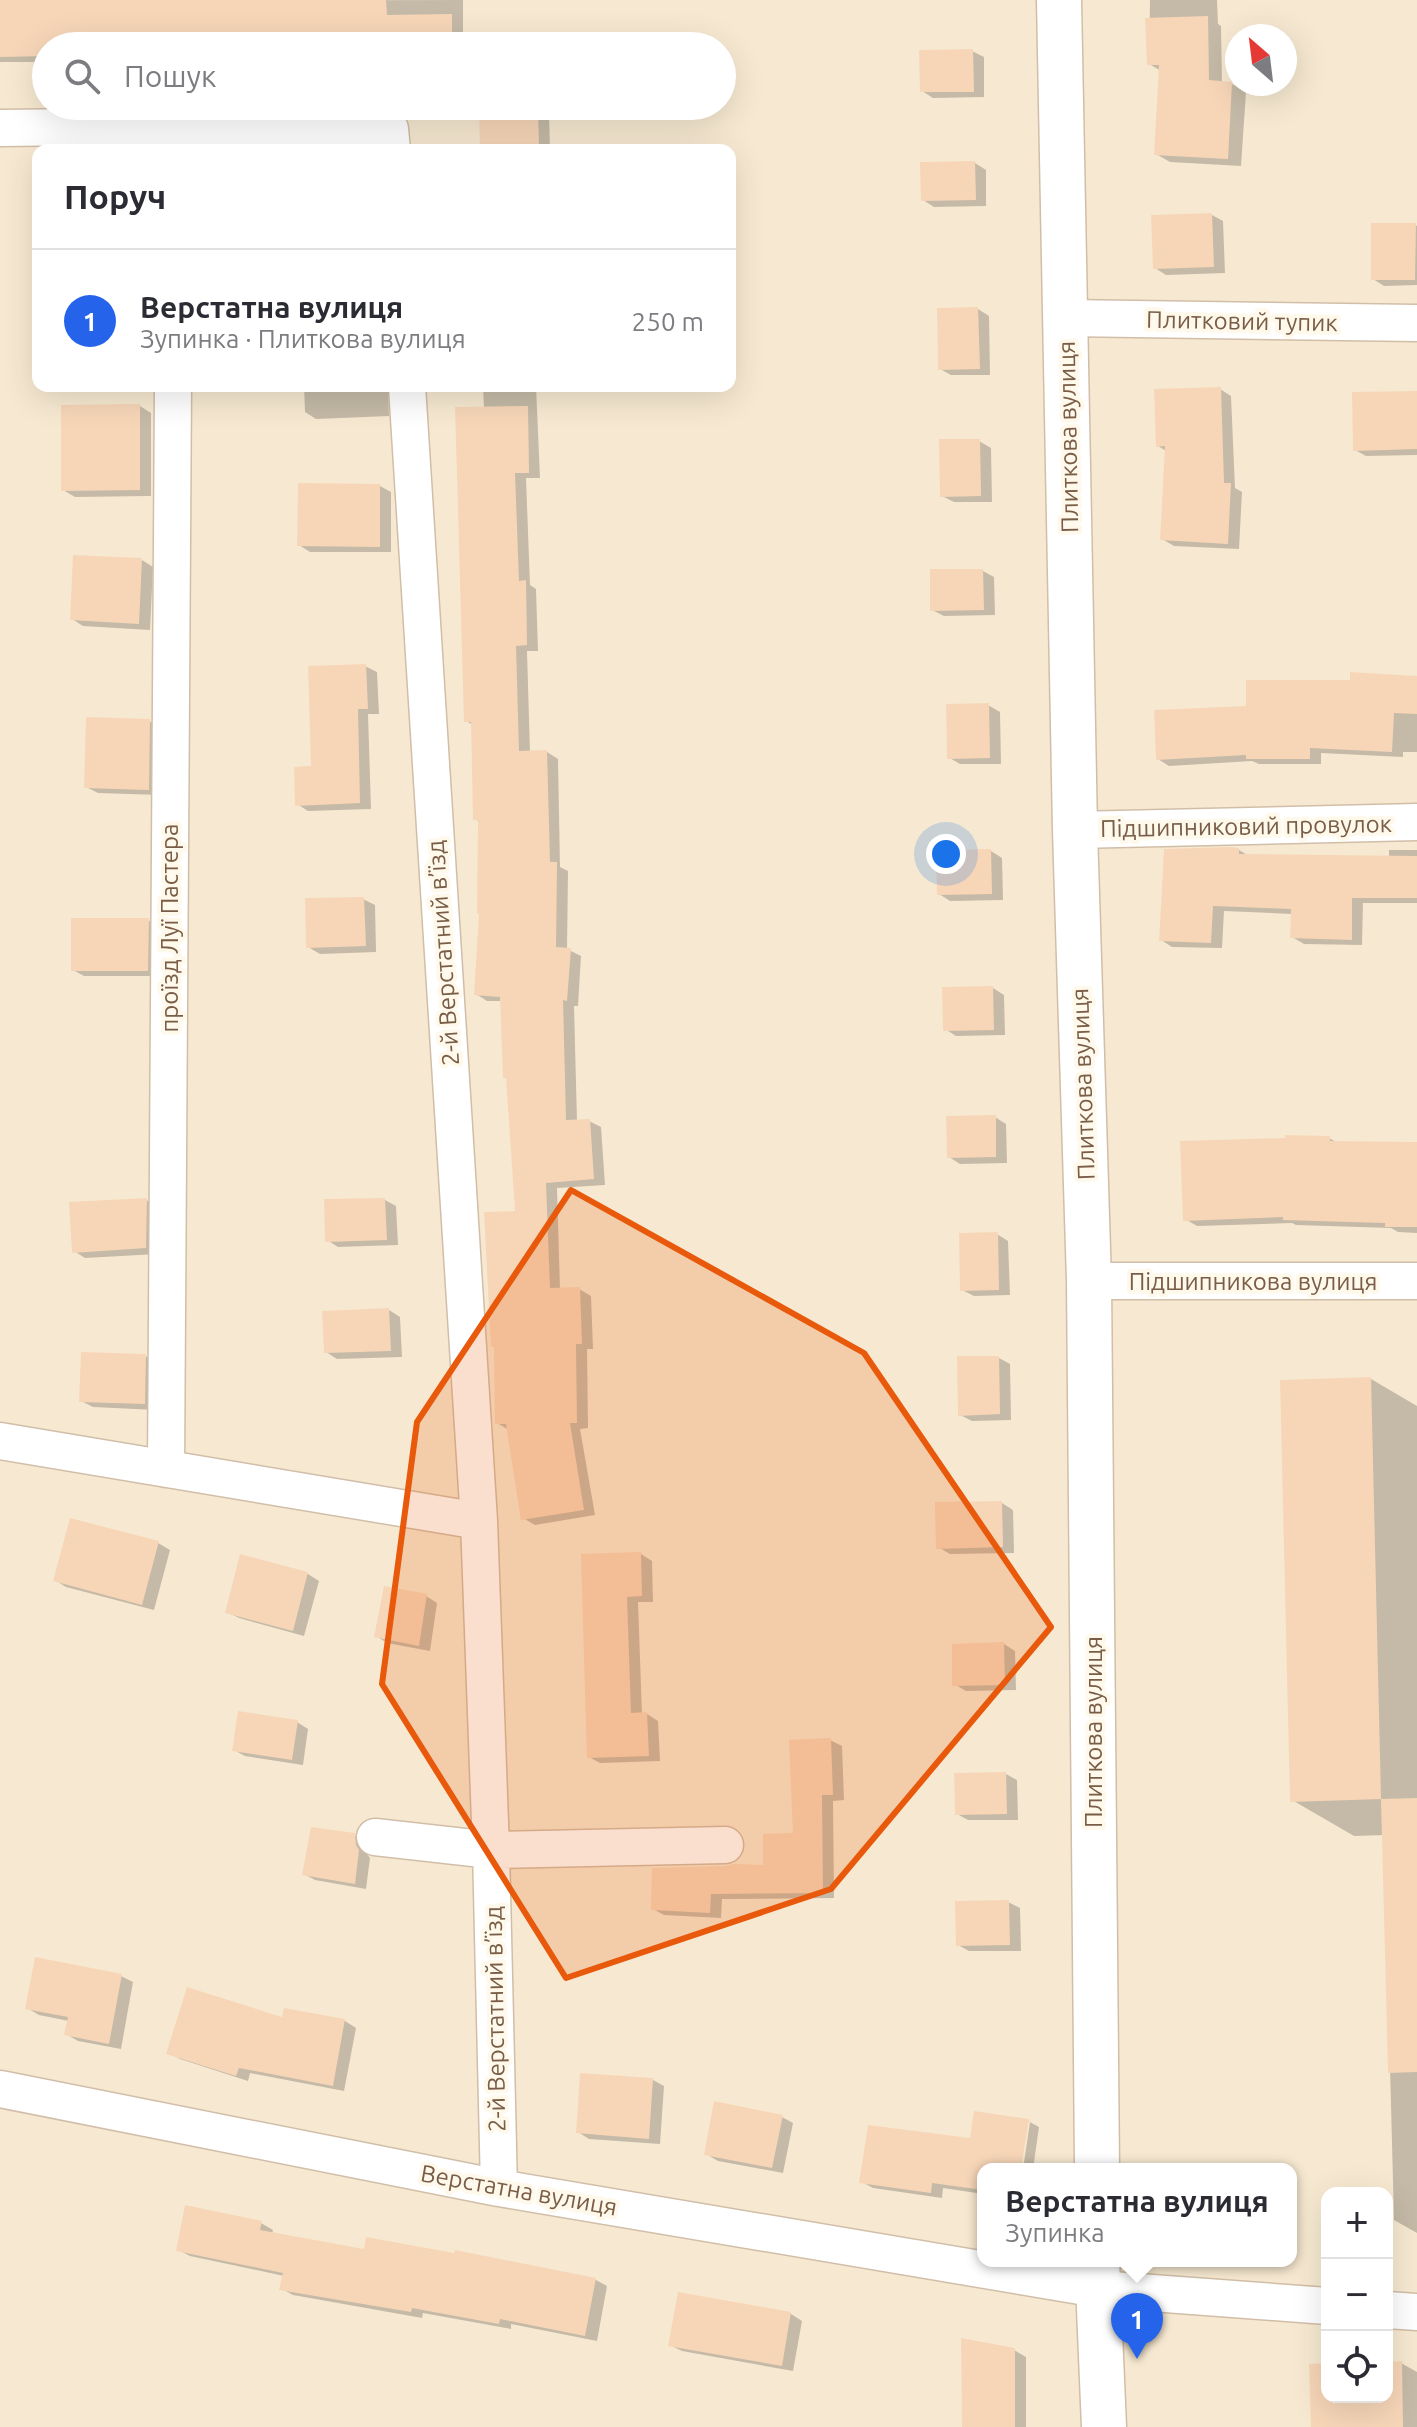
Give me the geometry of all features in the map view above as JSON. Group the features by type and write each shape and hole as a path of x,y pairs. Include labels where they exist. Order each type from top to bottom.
{"street":[{"name":"Плиткова вулиця","path":"1059,0 1075,830 1089,1281 1097,2163"},
{"path":"0,128 174,138 390,129 391,144"},
{"name":"Плитковий тупик","path":"1066,318 1417,323"},
{"name":"проїзд Луї Пастера","path":"166,1469 173,392"},
{"name":"2-й Верстатний в’їзд","path":"407,392 479,1521 499,2188"},
{"name":"Підшипниковий провулок","path":"1075,830 1417,822"},
{"name":"Підшипникова вулиця","path":"1089,1281 1417,1281"},
{"path":"0,1441 479,1521"},
{"path":"375,1837 491,1850 725,1845"},
{"name":"Верстатна вулиця","path":"0,2089 499,2188 977,2257"},
{"name":"Верстатна вулиця","path":"1043,2267 1321,2305"},
{"path":"1098,2275 1104,2427"},
{"path":"1393,2310 1417,2312"}],"highlighted area":[{"path":"571,1190 864,1353 1051,1627 831,1889 566,1978 382,1684 417,1422"}],"shaded area":[{"path":"0,0 1417,0 1417,2427 0,2427"}],"building":[{"path":"0,0 386,0 387,15 452,14 452,32 32,32 32,56 0,57"},
{"path":"1208,16 1209,80 1225,81 1225,96 1231,96 1228,159 1154,155 1159,65 1147,65 1145,18"},
{"path":"973,49 974,92 920,92 919,50"},
{"path":"479,120 538,120 539,144 480,144"},
{"path":"975,161 976,200 921,201 920,162"},
{"path":"1212,213 1214,267 1153,269 1151,215"},
{"path":"1371,223 1416,223 1415,280 1371,280"},
{"path":"978,307 980,369 938,370 937,308"},
{"path":"1221,387 1224,483 1231,483 1228,544 1160,540 1165,446 1156,447 1154,389"},
{"path":"1417,391 1417,449 1353,451 1352,392"},
{"path":"140,404 140,490 61,491 61,405"},
{"path":"528,406 529,473 515,473 519,581 526,580 527,645 516,646 519,751 547,750 550,862 557,862 556,947 571,948 567,1001 563,1000 566,1120 590,1119 594,1179 546,1183 550,1288 580,1287 582,1344 576,1344 577,1423 570,1423 584,1510 521,1520 506,1424 495,1424 494,1347 491,1347 484,1212 515,1211 506,1078 503,1078 500,997 474,995 479,914 478,820 473,820 471,722 464,722 455,407"},
{"path":"939,439 980,439 981,496 940,497"},
{"path":"298,483 380,484 380,547 297,546"},
{"path":"73,555 142,558 139,624 70,620"},
{"path":"930,569 983,569 984,610 930,611"},
{"path":"366,664 368,709 358,709 360,803 295,806 294,767 311,766 308,666"},
{"path":"1350,672 1417,676 1417,714 1394,713 1392,752 1310,748 1310,759 1246,759 1246,755 1156,760 1154,710 1246,706 1246,680 1350,680"},
{"path":"989,703 990,758 947,759 946,704"},
{"path":"86,717 150,719 149,790 84,788"},
{"path":"1239,848 1239,854 1417,856 1417,898 1352,898 1352,940 1290,938 1291,909 1213,906 1211,943 1159,941 1164,849"},
{"path":"991,849 992,894 937,895 936,850"},
{"path":"364,897 366,946 306,948 305,898"},
{"path":"71,918 149,918 148,971 71,971"},
{"path":"993,986 994,1030 943,1031 942,987"},
{"path":"996,1115 996,1157 947,1158 946,1116"},
{"path":"1285,1135 1330,1136 1330,1141 1417,1142 1417,1227 1283,1220 1283,1217 1183,1221 1180,1141 1285,1138"},
{"path":"147,1198 146,1248 72,1253 69,1202"},
{"path":"385,1198 387,1240 325,1242 324,1199"},
{"path":"998,1232 999,1290 960,1291 959,1233"},
{"path":"389,1308 391,1351 324,1353 322,1311"},
{"path":"81,1352 146,1354 145,1404 79,1402"},
{"path":"957,1356 999,1356 1000,1414 958,1416"},
{"path":"1371,1377 1381,1799 1290,1802 1280,1380"},
{"path":"1002,1501 1003,1547 936,1549 935,1502"},
{"path":"70,1518 159,1541 142,1605 53,1581"},
{"path":"641,1552 642,1596 627,1597 631,1713 647,1712 649,1756 587,1758 581,1554"},
{"path":"240,1554 308,1572 293,1631 225,1613"},
{"path":"384,1586 427,1594 419,1646 374,1637"},
{"path":"1004,1642 1005,1685 952,1686 952,1644"},
{"path":"238,1711 298,1720 292,1760 232,1751"},
{"path":"831,1738 833,1795 822,1795 823,1893 711,1894 710,1913 651,1910 652,1868 763,1865 763,1834 793,1833 789,1740"},
{"path":"1006,1772 1007,1814 955,1815 954,1773"},
{"path":"1417,1798 1417,2072 1388,2073 1381,1799"},
{"path":"311,1827 355,1833 359,1850 355,1884 302,1875"},
{"path":"1009,1900 1010,1945 956,1946 955,1901"},
{"path":"35,1957 122,1974 109,2044 64,2035 68,2017 25,2009"},
{"path":"187,1987 282,2017 284,2008 345,2019 333,2086 239,2068 236,2076 166,2054"},
{"path":"580,2073 653,2078 649,2139 576,2133"},
{"path":"714,2101 783,2115 772,2168 704,2155"},
{"path":"974,2111 1029,2119 1022,2163 977,2163 977,2189 932,2183 931,2193 859,2183 868,2125 970,2138"},
{"path":"185,2205 262,2221 260,2230 364,2249 366,2237 454,2253 455,2250 596,2278 585,2336 500,2319 499,2324 412,2308 411,2312 279,2290 283,2273 176,2251"},
{"path":"678,2292 791,2312 782,2366 668,2346"},
{"path":"961,2338 1015,2348 1015,2427 962,2427"},
{"path":"1402,2361 1403,2427 1311,2427 1309,2364 1321,2363 1321,2403 1393,2403 1393,2362"}],"place":[{"name":"Верстатна вулиця","path":"1137,2359"}]}
